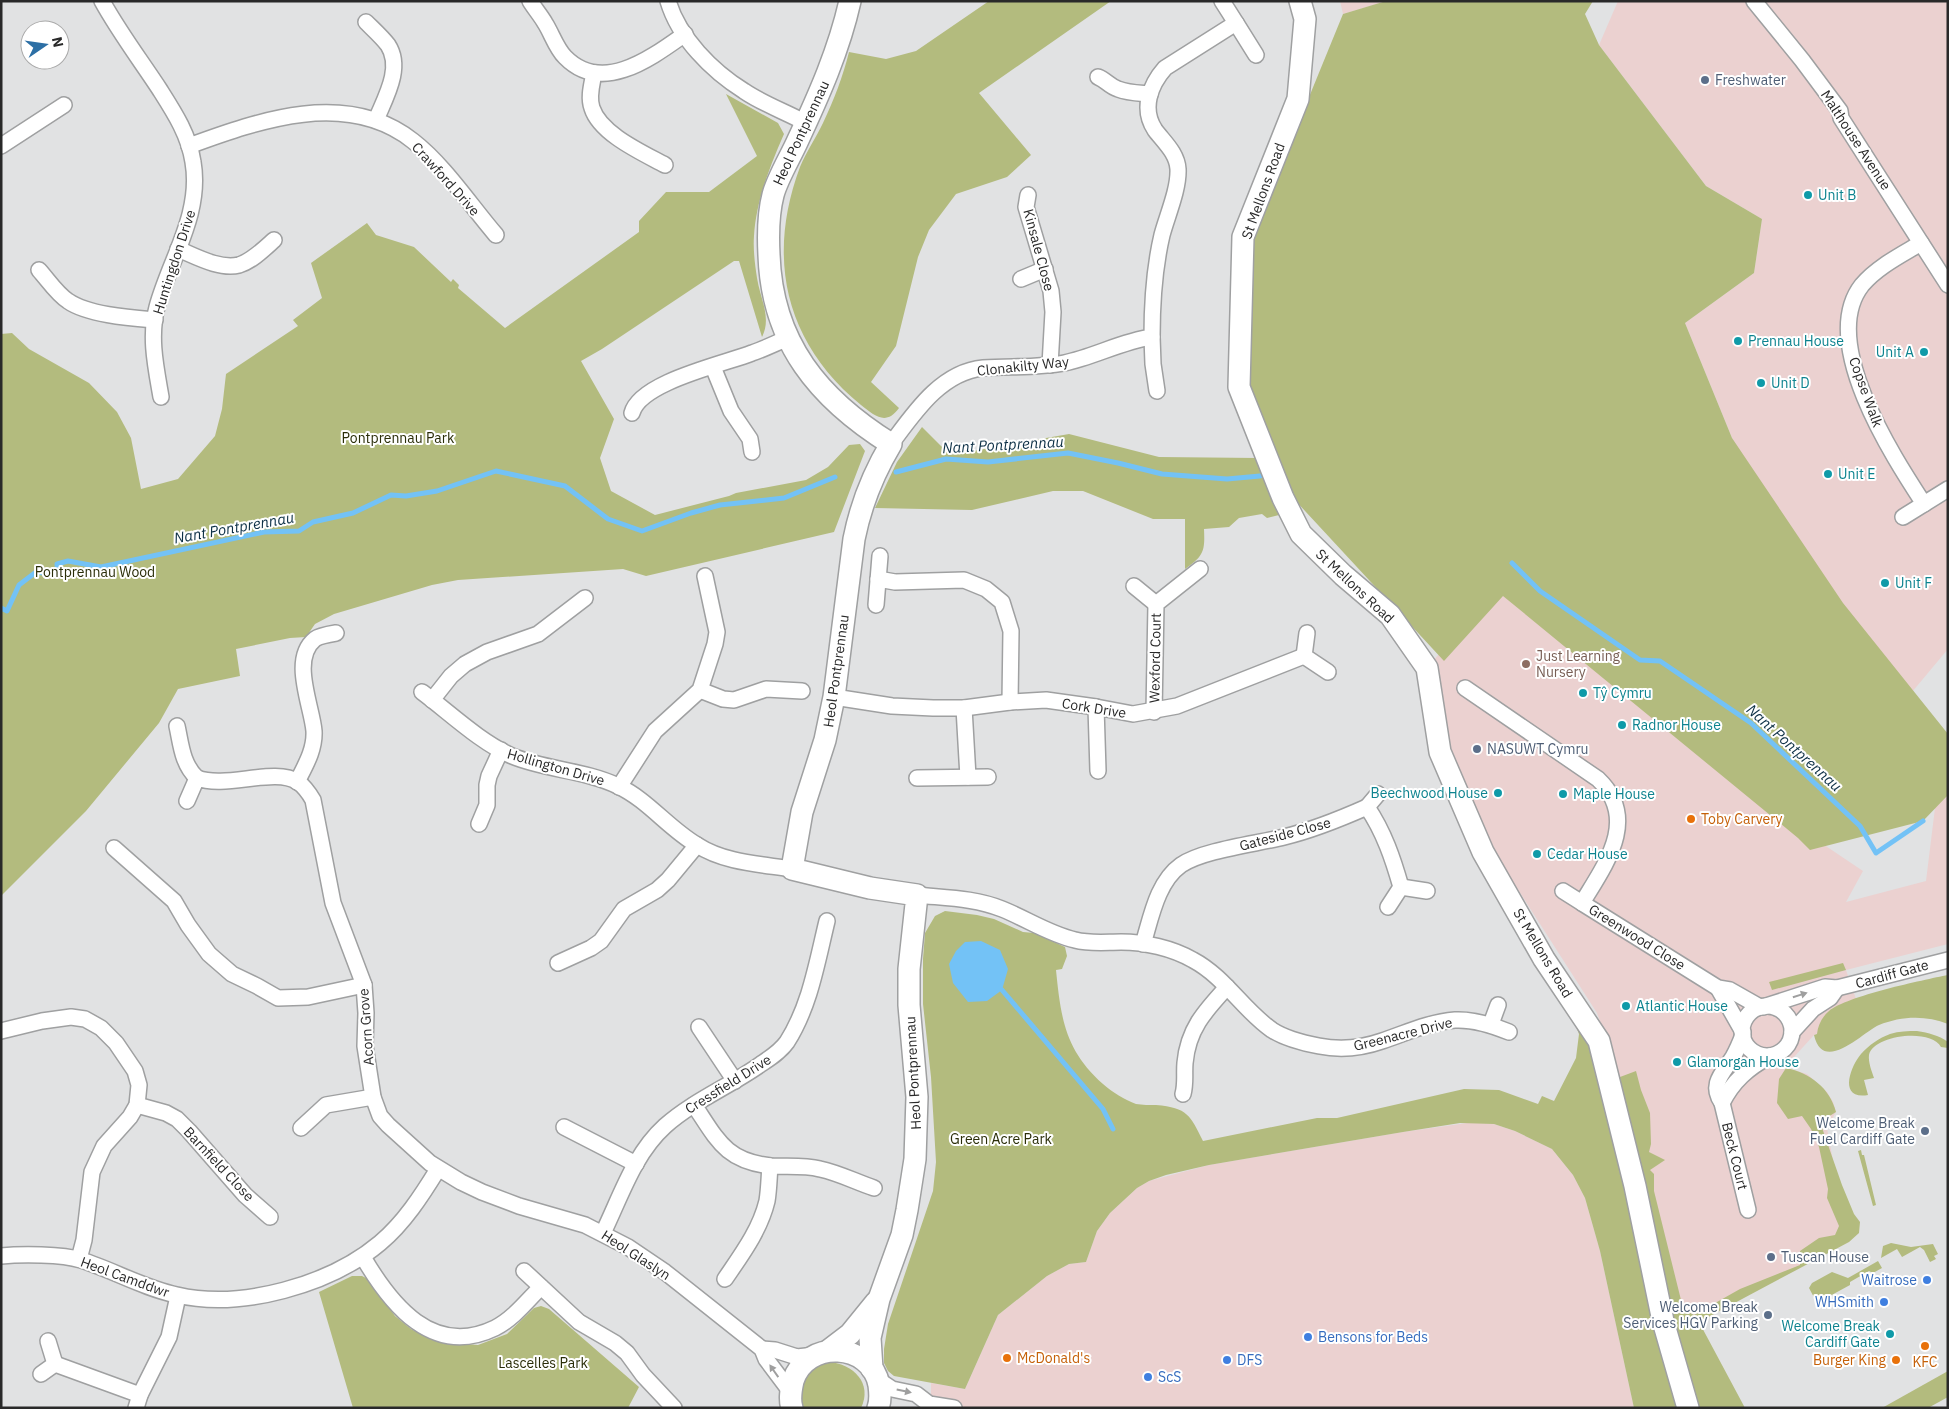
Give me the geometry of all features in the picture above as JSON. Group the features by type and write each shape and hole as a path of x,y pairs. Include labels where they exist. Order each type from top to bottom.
{"street":[{"name":"Huntingdon Drive","path":"102,1 182,127 189,146 195,178 192,209 162,291 155,320 153,339 161,397"},
{"path":"530,1 564,56 585,71 594,73 605,74 638,64 685,34"},
{"path":"668,1 672,14 685,34 707,61 726,79 745,92 806,123"},
{"name":"Heol Pontprennau","path":"792,868 802,812 825,740 834,697 858,520 868,488 891,444 860,423 825,393 801,362 788,338 771,284 768,241 773,194 834,58 850,1"},
{"path":"1222,1 1256,55"},
{"name":"St Mellons Road","path":"1300,1 1305,20 1298,99 1243,237 1239,387 1283,498 1301,534 1343,575 1390,615 1427,668 1440,752 1483,852 1544,959 1599,1041 1635,1186 1663,1321 1688,1408"},
{"name":"Malthouse Avenue","path":"1754,1 1840,111 1841,118 1948,285"},
{"path":"366,22 388,46 393,56 394,65 392,80 376,120"},
{"path":"1157,390 1153,364 1152,304 1158,255 1177,182 1178,168 1172,152 1151,122 1148,104 1150,94 1158,75 1165,68 1236,23"},
{"path":"594,73 590,98 596,116 617,137 665,166"},
{"path":"1098,77 1118,89 1150,94"},
{"path":"1,146 64,105"},
{"name":"Crawford Drive","path":"189,146 228,132 317,112 360,115 376,120 406,136 429,156 496,236"},
{"name":"Kinsale Close","path":"1028,195 1026,207 1045,269 1052,301 1050,365"},
{"path":"178,249 219,265 229,266 239,265 248,261 274,240"},
{"name":"Copse Walk","path":"1921,243 1872,274 1862,286 1850,311 1848,331 1858,378 1875,421 1890,452 1924,504"},
{"path":"1021,279 1045,269"},
{"path":"39,270 68,301 78,306 118,316 155,320"},
{"name":"Clonakilty Way","path":"891,444 921,405 950,379 980,368 1050,365 1083,358 1139,339 1152,337"},
{"path":"632,413 634,404 658,387 674,379 754,353 788,338"},
{"path":"713,367 731,411 750,439 752,452"},
{"path":"1903,517 1948,489"},
{"path":"876,605 880,556"},
{"name":"Wexford Court","path":"1156,604 1200,569"},
{"path":"620,787 655,731 700,690 716,644 717,632 704,576"},
{"path":"878,579 895,582 964,580 986,588 1002,602 1011,631 1010,702"},
{"name":"Wexford Court","path":"1134,586 1156,604"},
{"name":"Hollington Drive","path":"585,598 538,634 487,652 465,664 427,696 488,743 501,750 538,764 595,777 620,787 651,808 697,845 720,856 753,864 792,868"},
{"name":"Wexford Court","path":"1154,712 1156,604"},
{"path":"177,726 185,762 197,778 207,782 219,782 280,777 298,782 307,764 314,732 302,668 306,652 315,639 336,632"},
{"path":"1307,632 1304,656 1328,672"},
{"name":"Cork Drive","path":"834,697 911,708 964,708 1010,702 1046,700 1096,706 1133,714 1154,712 1177,706 1304,656"},
{"name":"Greenwood Close","path":"1465,688 1598,779 1612,796 1617,815 1615,843 1611,855 1582,903 1718,988 1730,990 1762,1007"},
{"path":"700,690 723,699 734,700 766,689 802,691"},
{"path":"1096,706 1098,771"},
{"path":"964,708 968,777"},
{"path":"479,824 487,805 489,776 501,750"},
{"path":"187,801 197,778"},
{"path":"917,778 988,778"},
{"name":"Acorn Grove","path":"298,782 313,800 333,903 364,985 366,1013 365,1046 373,1097 380,1116 388,1125 417,1153 438,1169"},
{"path":"1378,794 1367,808 1377,822 1388,844 1401,887 1388,907"},
{"name":"Gateside Close","path":"1143,944 1160,892 1168,878 1180,866 1193,859 1225,849 1314,829 1367,808"},
{"path":"558,963 591,948 600,941 624,909 657,890 668,880 697,845"},
{"path":"114,848 174,901 188,925 209,954 232,974 278,998 308,997 364,985"},
{"path":"792,868 870,888 917,895"},
{"path":"1401,887 1427,891"},
{"path":"1563,891 1582,903"},
{"name":"Heol Pontprennau","path":"878,1408 880,1395 870,1338 879,1299 902,1235 908,1210 915,1159 916,1097 909,1005 909,969 917,895"},
{"name":"Greenacre Drive","path":"917,895 963,899 989,905 1016,915 1054,934 1078,941 1143,944 1169,950 1192,959 1213,974 1260,1020 1274,1031 1290,1038 1321,1046 1337,1048 1364,1046 1440,1022 1456,1020 1491,1024 1509,1032"},
{"name":"Cressfield Drive","path":"603,1233 636,1164 652,1138 666,1125 694,1105 735,1081 779,1051 786,1043 808,999 827,921"},
{"name":"Cardiff Gate","path":"1743,1033 1743,1025 1748,1016 1762,1007 1825,986 1837,988 1948,960"},
{"path":"1184,1094 1186,1084 1185,1065 1192,1034 1202,1016 1227,987"},
{"name":"Greenwood Close","path":"1718,988 1743,1033"},
{"name":"Cardiff Gate","path":"1770,1056 1780,1053 1787,1046 1792,1032 1814,1009 1830,998 1837,988"},
{"path":"1491,1024 1498,1005"},
{"path":"1762,1007 1772,1007 1781,1010 1792,1024 1792,1032"},
{"path":"1,1031 42,1021 71,1017 84,1019 101,1028 116,1043 136,1071 139,1084 137,1105 130,1118 104,1146 92,1172 84,1240 79,1259"},
{"path":"698,1027 735,1081"},
{"path":"1743,1033 1747,1044 1753,1052 1770,1056"},
{"name":"Beck Court","path":"1743,1033 1734,1055 1718,1078 1716,1086 1717,1096 1722,1103 1746,1213"},
{"name":"Beck Court","path":"1722,1103 1728,1091 1748,1068 1770,1056"},
{"path":"301,1128 326,1105 373,1097"},
{"name":"Barnfield Close","path":"137,1105 166,1113 177,1119 190,1131 245,1195 270,1217"},
{"path":"694,1105 716,1138 725,1149 736,1157 770,1166 820,1169 874,1188"},
{"path":"564,1128 636,1164"},
{"path":"725,1279 760,1224 767,1200 770,1166"},
{"name":"Heol Glaslyn","path":"438,1169 482,1192 519,1206 569,1219 603,1233 628,1247 665,1272 762,1349 766,1360 791,1403"},
{"name":"Heol Camddwr","path":"1,1256 25,1254 79,1259 149,1287 178,1296 215,1299 259,1297 315,1280 363,1257 382,1242 410,1212 438,1169"},
{"path":"363,1257 410,1319 426,1329 444,1335 475,1335 495,1328 507,1320 541,1287"},
{"path":"524,1271 579,1322 627,1353 643,1375 674,1408"},
{"path":"48,1341 55,1364 138,1401 169,1337 178,1296"},
{"name":"Heol Pontprennau","path":"791,1403 795,1374 804,1362 850,1334 879,1299"},
{"name":"Heol Glaslyn","path":"762,1349 775,1350 797,1357 822,1352"},
{"path":"822,1352 850,1352 864,1360 875,1374 892,1389 916,1394 925,1406 954,1408"},
{"path":"41,1374 55,1364"}],"shaded area":[{"path":"1340,1 1387,1 1343,14"},
{"path":"1618,1 1948,1 1948,649 1907,698 1765,505 1732,438 1685,323 1754,273 1762,219 1706,186 1599,45"},
{"path":"1502,576 1802,830 1863,871 1846,902 1926,881 1943,743 1948,740 1948,944 1846,970 1856,999 1831,1009 1817,1034 1794,1057 1775,1067 1807,1074 1827,1092 1833,1102 1836,1112 1827,1128 1838,1188 1851,1236 1681,1333 1621,1080 1597,1013 1501,863 1470,806 1448,746 1434,660"},
{"path":"1474,1122 1494,1124 1515,1131 1552,1149 1573,1175 1585,1198 1600,1251 1634,1408 931,1408 931,1383 965,1389 998,1315 1047,1276 1069,1264 1086,1262 1097,1231 1110,1213 1137,1188 1149,1181 1209,1165 1403,1132"}],"green space":[{"path":"989,1 1111,1 979,93 1031,155 1007,177 956,194 929,230 918,257 896,346 871,382 899,408 890,417 876,416 835,381 815,354 799,326 789,297 784,266 784,234 790,201 800,167 823,123 849,52 886,59 916,51"},
{"path":"1386,1 1593,1 1585,14 1599,45 1706,186 1762,219 1754,273 1685,323 1732,438 1843,603 1948,734 1948,795 1923,821 1810,850 1798,838 1503,596 1444,661 1293,498 1249,387 1251,239 1343,14"},
{"name":"Pontprennau Park","path":"726,94 778,123 784,134 769,171 755,223 754,252 758,285 766,315 765,330 762,337 739,261 734,261 581,361 614,419 600,458 611,491 655,515 736,493 806,480 828,467 849,445 860,444 865,451 834,532 646,576 623,569 458,580 432,585 334,614 315,624 306,637 290,638 236,649 240,676 178,689 159,723 86,811 1,896 1,334 12,333 29,349 89,383 117,412 131,438 141,489 178,479 215,436 222,409 226,374 298,326 293,320 322,298 311,263 367,223 376,235 414,247 451,282 453,279 459,285 458,288 505,328 639,232 639,221 666,192 709,192 757,156"},
{"path":"922,427 950,455 1069,434 1159,457 1258,458 1283,514 1267,518 1262,514 1239,518 1229,527 1204,529 1202,552 1185,569 1185,519 1153,519 1083,491 1053,491 972,510 875,508 897,462"},
{"name":"Green Acre Park","path":"945,911 994,919 1023,932 1034,933 1065,947 1067,956 1062,969 1056,970 1060,1004 1067,1033 1080,1059 1103,1084 1127,1100 1136,1104 1167,1106 1187,1114 1203,1141 1317,1118 1337,1118 1464,1089 1499,1090 1538,1104 1542,1096 1554,1101 1576,1058 1579,1034 1563,994 1592,1035 1685,1408 1634,1408 1600,1251 1585,1198 1573,1175 1552,1149 1515,1131 1494,1124 1460,1123 1403,1132 1209,1165 1149,1181 1137,1188 1110,1213 1097,1231 1086,1262 1069,1264 1047,1276 998,1315 965,1389 894,1376 888,1371 884,1363 888,1324 933,1191 936,1162 931,1077 923,1004 923,959 925,933 935,916"},
{"path":"1843,963 1846,970 1772,990 1769,982"},
{"path":"1948,975 1948,1024 1931,1019 1905,1018 1879,1025 1844,1048 1826,1051 1819,1046 1814,1035 1817,1034 1819,1024 1829,1011 1838,1005 1886,989"},
{"path":"1917,1031 1933,1035 1948,1042 1948,1048 1941,1047 1935,1041 1926,1037 1915,1036 1903,1036 1881,1043 1873,1048 1869,1055 1874,1078 1864,1080 1868,1095 1853,1093 1850,1088 1850,1074 1864,1051 1878,1040 1890,1034"},
{"path":"1786,1068 1795,1070 1818,1083 1833,1103 1836,1112 1820,1122 1842,1185 1854,1214 1860,1222 1859,1233 1849,1242 1699,1322 1745,1408 1696,1408 1612,1080 1636,1071 1650,1113 1651,1144 1649,1152 1665,1160 1650,1170 1654,1174 1654,1191 1682,1304 1685,1310 1694,1315 1740,1289 1800,1265 1800,1251 1819,1238 1835,1235 1839,1226 1827,1198 1828,1189 1819,1147 1811,1129 1802,1116 1788,1119 1777,1103 1779,1079"},
{"path":"1861,1150 1862,1155 1864,1155 1876,1205 1873,1206 1858,1151"},
{"path":"1891,1243 1911,1247 1933,1244 1938,1254 1934,1256 1936,1259 1930,1262 1924,1250 1920,1247 1902,1257 1897,1249 1881,1258 1883,1246"},
{"path":"1878,1261 1882,1268 1873,1273 1869,1271 1850,1282 1850,1285 1817,1303 1809,1288 1812,1283 1832,1272 1848,1278"},
{"name":"Lascelles Park","path":"352,1276 362,1276 370,1280 395,1316 411,1329 427,1337 445,1342 478,1345 507,1334 534,1308 541,1306 549,1309 639,1387 628,1408 353,1408 319,1292"},
{"path":"829,1362 846,1367 858,1376 864,1391 861,1408 803,1408 801,1392 805,1379 815,1368"},
{"path":"1948,1371 1948,1397 1928,1408 1882,1408"}],"water":[{"path":"981,941 1000,950 1008,969 1002,990 987,1001 968,1002 953,983 949,964 956,951 965,942"}],"waterway":[{"name":"Nant Pontprennau","path":"896,472 946,459 988,462 1068,453 1162,474 1227,479 1260,476"},
{"name":"Nant Pontprennau","path":"1,608 7,611 19,585 36,572 58,575 57,564 68,561 101,567 264,532 299,531 313,522 353,513 391,495 406,496 437,491 496,471 565,486 608,519 642,531 691,513 720,505 784,498 835,477"},
{"name":"Nant Pontprennau","path":"1512,563 1540,591 1640,660 1660,661 1751,723 1860,826 1876,853 1923,821"},
{"path":"1002,990 1103,1109 1113,1129"}],"place":[{"name":"Freshwater","path":"1705,80"},
{"name":"Unit B","path":"1808,195"},
{"name":"Prennau House","path":"1738,341"},
{"name":"Unit A","path":"1924,352"},
{"name":"Unit D","path":"1761,383"},
{"name":"Unit E","path":"1828,474"},
{"name":"Unit F","path":"1885,583"},
{"name":"Just Learning Nursery","path":"1526,664"},
{"name":"Tŷ Cymru","path":"1583,693"},
{"name":"Radnor House","path":"1622,725"},
{"name":"NASUWT Cymru","path":"1477,749"},
{"name":"Beechwood House","path":"1498,793"},
{"name":"Maple House","path":"1563,794"},
{"name":"Toby Carvery","path":"1691,819"},
{"name":"Cedar House","path":"1537,854"},
{"name":"Atlantic House","path":"1626,1006"},
{"name":"Glamorgan House","path":"1677,1062"},
{"name":"Welcome Break Fuel Cardiff Gate","path":"1925,1131"},
{"name":"Tuscan House","path":"1771,1257"},
{"name":"Waitrose","path":"1927,1280"},
{"name":"WHSmith","path":"1884,1302"},
{"name":"Welcome Break Services HGV Parking","path":"1768,1315"},
{"name":"Welcome Break Cardiff Gate","path":"1890,1334"},
{"name":"Bensons for Beds","path":"1308,1337"},
{"name":"KFC","path":"1925,1346"},
{"name":"McDonald's","path":"1007,1358"},
{"name":"DFS","path":"1227,1360"},
{"name":"Burger King","path":"1896,1360"},
{"name":"ScS","path":"1148,1377"}],"park label":[{"name":"Pontprennau Wood","path":"95,572"}]}
